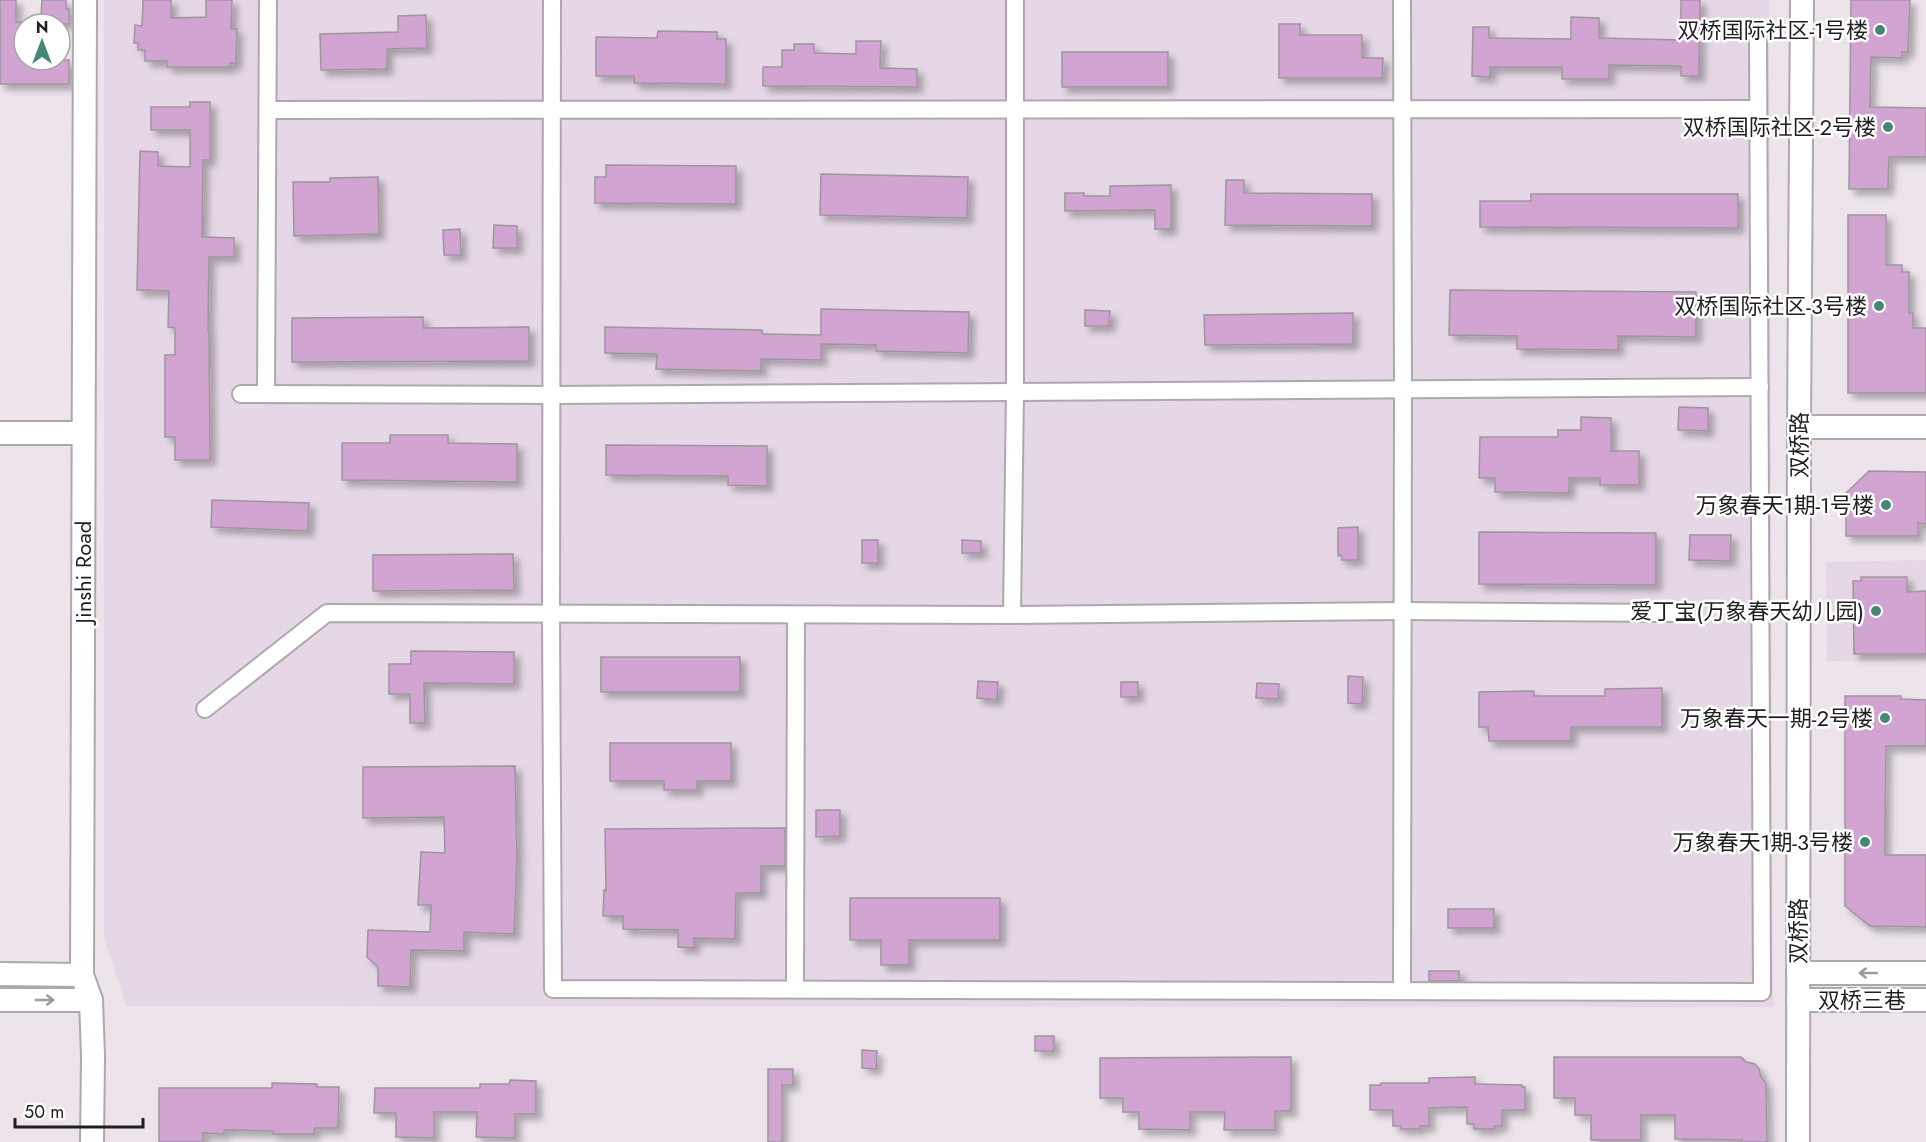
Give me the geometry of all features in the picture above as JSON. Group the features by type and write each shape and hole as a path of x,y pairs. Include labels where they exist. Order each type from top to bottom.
{"street":[{"name":"Jinshi Road","path":"85,0 82,975 91,1000 93,1142"},
{"path":"266,394 268,0"},
{"path":"552,0 553,989 1762,992 1758,34"},
{"path":"1012,615 1016,392 1015,0"},
{"path":"1402,0 1402,991"},
{"name":"双桥路","path":"1798,1142 1802,0"},
{"path":"268,110 1758,109"},
{"path":"241,394 552,395 1760,387"},
{"path":"1799,427 1926,427"},
{"path":"0,432 83,433"},
{"path":"205,709 327,614 1012,615 1402,611 1676,613"},
{"path":"795,989 796,615"},
{"name":"双桥三巷","path":"1798,973 1926,973"},
{"path":"0,974 82,975"},
{"path":"0,1000 91,1000"},
{"name":"双桥三巷","path":"1798,1000 1926,1000"}],"shaded area":[{"path":"104,0 1769,0 1773,1007 126,1006 104,937"},
{"name":"爱丁宝(万象春天幼儿园)","path":"1926,560 1926,660 1827,661 1826,562"}],"building":[{"path":"0,0 16,0 16,12 12,12 12,72 69,72 69,84 0,84"},
{"path":"42,0 66,0 66,9 69,9 69,12 41,12"},
{"path":"143,0 171,0 171,18 206,17 206,0 232,0 231,29 237,29 236,64 230,63 230,67 167,67 167,61 145,61 145,50 138,50 138,43 134,43 135,25 142,26"},
{"path":"1681,0 1700,0 1699,76 1681,76 1681,66 1609,65 1609,79 1562,79 1562,67 1490,67 1490,77 1472,76 1473,27 1489,27 1489,38 1571,39 1571,17 1599,18 1599,38 1681,40"},
{"path":"1851,0 1910,0 1908,52 1902,52 1902,58 1871,57 1870,107 1926,108 1926,157 1889,157 1888,189 1849,189"},
{"path":"426,15 427,48 387,49 387,69 321,70 320,34 398,32 398,16"},
{"path":"1279,24 1300,24 1300,35 1362,35 1362,58 1383,58 1382,78 1279,78"},
{"path":"658,31 717,32 717,39 726,39 726,84 634,83 634,76 596,76 596,37 657,38"},
{"path":"856,41 881,41 880,68 917,69 917,87 763,86 763,67 782,67 782,50 794,50 794,44 814,44 814,53 856,54"},
{"path":"1062,52 1168,52 1168,87 1062,87"},
{"path":"190,102 210,102 210,160 203,160 202,237 234,238 234,257 209,257 210,460 175,460 175,437 165,437 165,355 175,355 175,328 168,327 169,291 137,290 140,151 158,152 158,166 190,167 190,130 151,130 151,107 190,107"},
{"path":"606,165 736,166 736,204 595,203 595,177 606,177"},
{"path":"821,174 968,177 967,218 820,215"},
{"path":"378,177 379,234 294,236 293,182 330,182 330,178"},
{"path":"1226,180 1244,180 1244,193 1372,194 1372,226 1225,225"},
{"path":"1171,185 1171,229 1155,229 1155,210 1065,211 1065,193 1110,196 1110,186"},
{"path":"1531,194 1738,194 1738,228 1480,227 1480,201 1531,201"},
{"name":"双桥国际社区-3号楼","path":"1848,215 1886,215 1886,265 1902,265 1902,272 1909,272 1909,313 1913,313 1913,328 1926,328 1926,393 1848,393"},
{"path":"494,225 517,226 517,248 493,248"},
{"path":"460,229 461,255 444,255 443,230"},
{"path":"1450,290 1696,292 1696,337 1618,336 1618,350 1517,349 1517,336 1449,335"},
{"path":"821,309 969,312 968,353 876,351 876,345 821,344 821,360 761,359 761,371 656,369 657,354 605,353 605,327 762,330 762,334 821,335"},
{"path":"1085,310 1110,311 1109,326 1085,326"},
{"path":"1353,313 1353,344 1205,345 1204,315"},
{"path":"423,317 423,328 529,327 529,361 292,362 292,318"},
{"path":"1679,407 1708,408 1708,431 1678,430"},
{"path":"1581,417 1611,418 1611,451 1639,451 1639,485 1600,485 1600,478 1569,478 1569,493 1495,492 1495,478 1479,478 1480,437 1558,437 1558,430 1581,430"},
{"path":"390,435 448,435 448,443 517,444 517,482 342,480 342,443 390,443"},
{"path":"606,445 767,446 767,486 728,485 728,476 606,475"},
{"name":"万象春天1期-1号楼","path":"1869,471 1926,472 1926,524 1918,523 1918,536 1846,536 1846,493"},
{"path":"212,500 309,503 308,531 211,527"},
{"path":"1358,527 1358,560 1342,560 1341,555 1338,556 1338,528"},
{"path":"1479,532 1656,533 1656,585 1479,584"},
{"path":"1690,535 1731,535 1730,561 1689,560"},
{"path":"862,540 878,540 878,563 862,563"},
{"path":"962,540 981,541 981,553 962,553"},
{"path":"513,554 514,590 373,591 373,555"},
{"path":"1861,577 1907,577 1907,592 1926,591 1926,654 1854,654 1853,581 1861,581"},
{"path":"411,651 514,652 514,684 424,683 425,723 410,723 410,694 389,694 389,664 411,664"},
{"path":"601,657 740,657 740,692 601,692"},
{"path":"1348,676 1363,677 1362,704 1348,703"},
{"path":"978,681 998,682 997,700 977,698"},
{"path":"1121,682 1138,682 1138,697 1121,697"},
{"path":"1257,683 1279,684 1278,699 1256,698"},
{"path":"1662,688 1662,727 1571,727 1571,741 1489,741 1488,727 1479,727 1479,692 1534,691 1534,696 1605,696 1605,689"},
{"name":"万象春天1期-3号楼","path":"1845,696 1901,696 1901,699 1926,700 1926,746 1886,746 1885,855 1926,855 1926,927 1870,926 1845,906"},
{"path":"610,743 731,743 731,781 697,781 697,790 664,790 664,781 610,781"},
{"path":"515,766 517,856 514,934 464,932 464,951 411,950 410,987 378,986 378,967 367,957 368,930 430,932 431,905 418,905 421,852 445,853 444,817 363,818 363,767"},
{"path":"816,810 840,810 840,836 816,837"},
{"path":"785,828 785,866 761,866 761,893 736,893 735,939 694,938 694,948 678,947 678,930 623,929 623,916 603,916 604,890 606,891 605,829"},
{"path":"850,898 1000,898 1000,940 909,940 909,965 881,965 881,940 850,940"},
{"path":"1448,909 1494,909 1494,928 1448,928"},
{"path":"1429,971 1459,971 1459,981 1429,981"},
{"path":"1035,1036 1054,1036 1054,1051 1035,1051"},
{"path":"862,1050 877,1051 876,1069 862,1068"},
{"path":"1291,1057 1291,1111 1275,1111 1275,1130 1224,1130 1225,1112 1190,1112 1190,1130 1139,1129 1139,1112 1123,1112 1123,1098 1100,1098 1100,1058"},
{"path":"1554,1057 1741,1057 1746,1062 1755,1064 1766,1083 1767,1142 1675,1139 1675,1115 1641,1115 1641,1140 1591,1140 1591,1115 1575,1115 1575,1098 1554,1098"},
{"path":"768,1069 793,1069 793,1085 782,1085 782,1142 768,1142"},
{"path":"1475,1077 1475,1084 1522,1085 1525,1087 1525,1110 1502,1110 1502,1126 1494,1126 1494,1129 1474,1129 1474,1124 1467,1124 1467,1107 1429,1108 1429,1126 1420,1126 1420,1129 1401,1129 1401,1126 1393,1126 1393,1110 1370,1110 1370,1085 1429,1083 1429,1078"},
{"path":"510,1080 536,1081 536,1114 515,1114 515,1138 476,1137 477,1112 434,1112 434,1138 396,1137 396,1113 374,1113 375,1088 480,1088 480,1084 509,1084"},
{"path":"272,1083 339,1087 338,1128 315,1128 314,1134 273,1134 273,1131 224,1130 224,1134 203,1133 203,1142 159,1142 159,1088 272,1088"}],"place":[{"name":"双桥国际社区-1号楼","path":"1880,30"},
{"name":"双桥国际社区-2号楼","path":"1888,127"},
{"name":"双桥国际社区-3号楼","path":"1879,306"},
{"name":"万象春天1期-1号楼","path":"1886,505"},
{"name":"爱丁宝(万象春天幼儿园)","path":"1876,611"},
{"name":"万象春天一期-2号楼","path":"1885,718"},
{"name":"万象春天1期-3号楼","path":"1865,842"}]}
